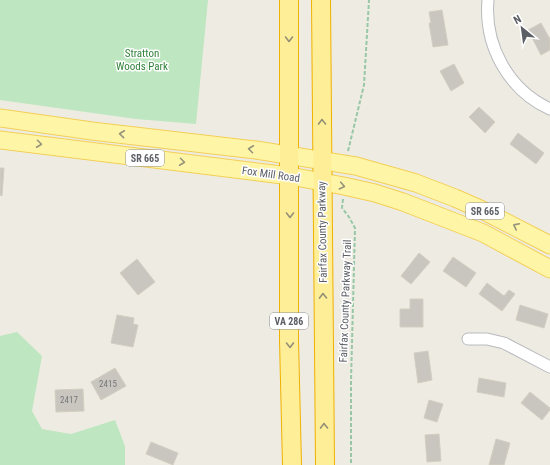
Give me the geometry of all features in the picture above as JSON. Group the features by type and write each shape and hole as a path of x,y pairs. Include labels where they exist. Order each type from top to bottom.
{"highway":[{"name":"VA 286","path":"289,0 289,340 292,465"},
{"name":"Fairfax County Parkway","path":"321,0 325,465"}],"main road":[{"name":"Fox Mill Road","path":"0,118 92,131 290,155 346,164 396,177 455,198 480,208 549,243"},
{"name":"Fox Mill Road","path":"0,140 290,176 344,186 374,193 434,213 483,234 544,266"}],"street":[{"path":"488,0 488,19 491,39 504,67 530,97 550,109"},
{"path":"544,266 549,243"},
{"path":"468,339 487,339 504,343 550,367"}],"path":[{"path":"346,164 348,149 364,84 369,0"},
{"name":"Fairfax County Parkway Trail","path":"344,186 342,208 355,228 351,380 351,465"}],"green space":[{"name":"Stratton Woods Park","path":"0,0 208,0 196,124 136,119 0,100"},
{"path":"17,332 42,356 32,411 42,429 71,434 115,420 125,446 125,465 0,465 0,336"}],"building":[{"path":"442,10 448,45 433,47 429,23 431,23 429,12"},
{"path":"541,23 550,39 550,50 541,55 528,30"},
{"path":"454,64 464,83 451,91 440,71"},
{"path":"479,107 495,122 485,133 469,117"},
{"path":"518,133 544,153 536,164 510,144"},
{"path":"0,168 4,168 2,196 0,195"},
{"path":"419,253 430,262 411,284 401,276"},
{"path":"453,257 476,273 466,287 443,271"},
{"path":"137,259 155,282 138,295 120,273"},
{"path":"487,283 504,296 509,290 515,294 502,311 479,294"},
{"path":"410,299 423,299 423,327 400,327 400,309 410,309"},
{"path":"520,305 548,314 544,328 516,320"},
{"path":"117,315 134,318 133,324 138,325 133,347 111,343"},
{"path":"428,351 432,380 418,383 414,353"},
{"path":"115,368 126,386 101,400 91,382"},
{"path":"479,378 506,383 504,397 477,392"},
{"path":"83,389 84,411 56,412 55,390"},
{"path":"530,392 550,408 542,420 521,403"},
{"path":"429,400 443,404 437,422 424,418"},
{"path":"439,434 441,461 427,462 425,435"},
{"path":"496,439 510,443 504,465 489,465"},
{"path":"151,442 178,453 173,465 146,454"}]}
